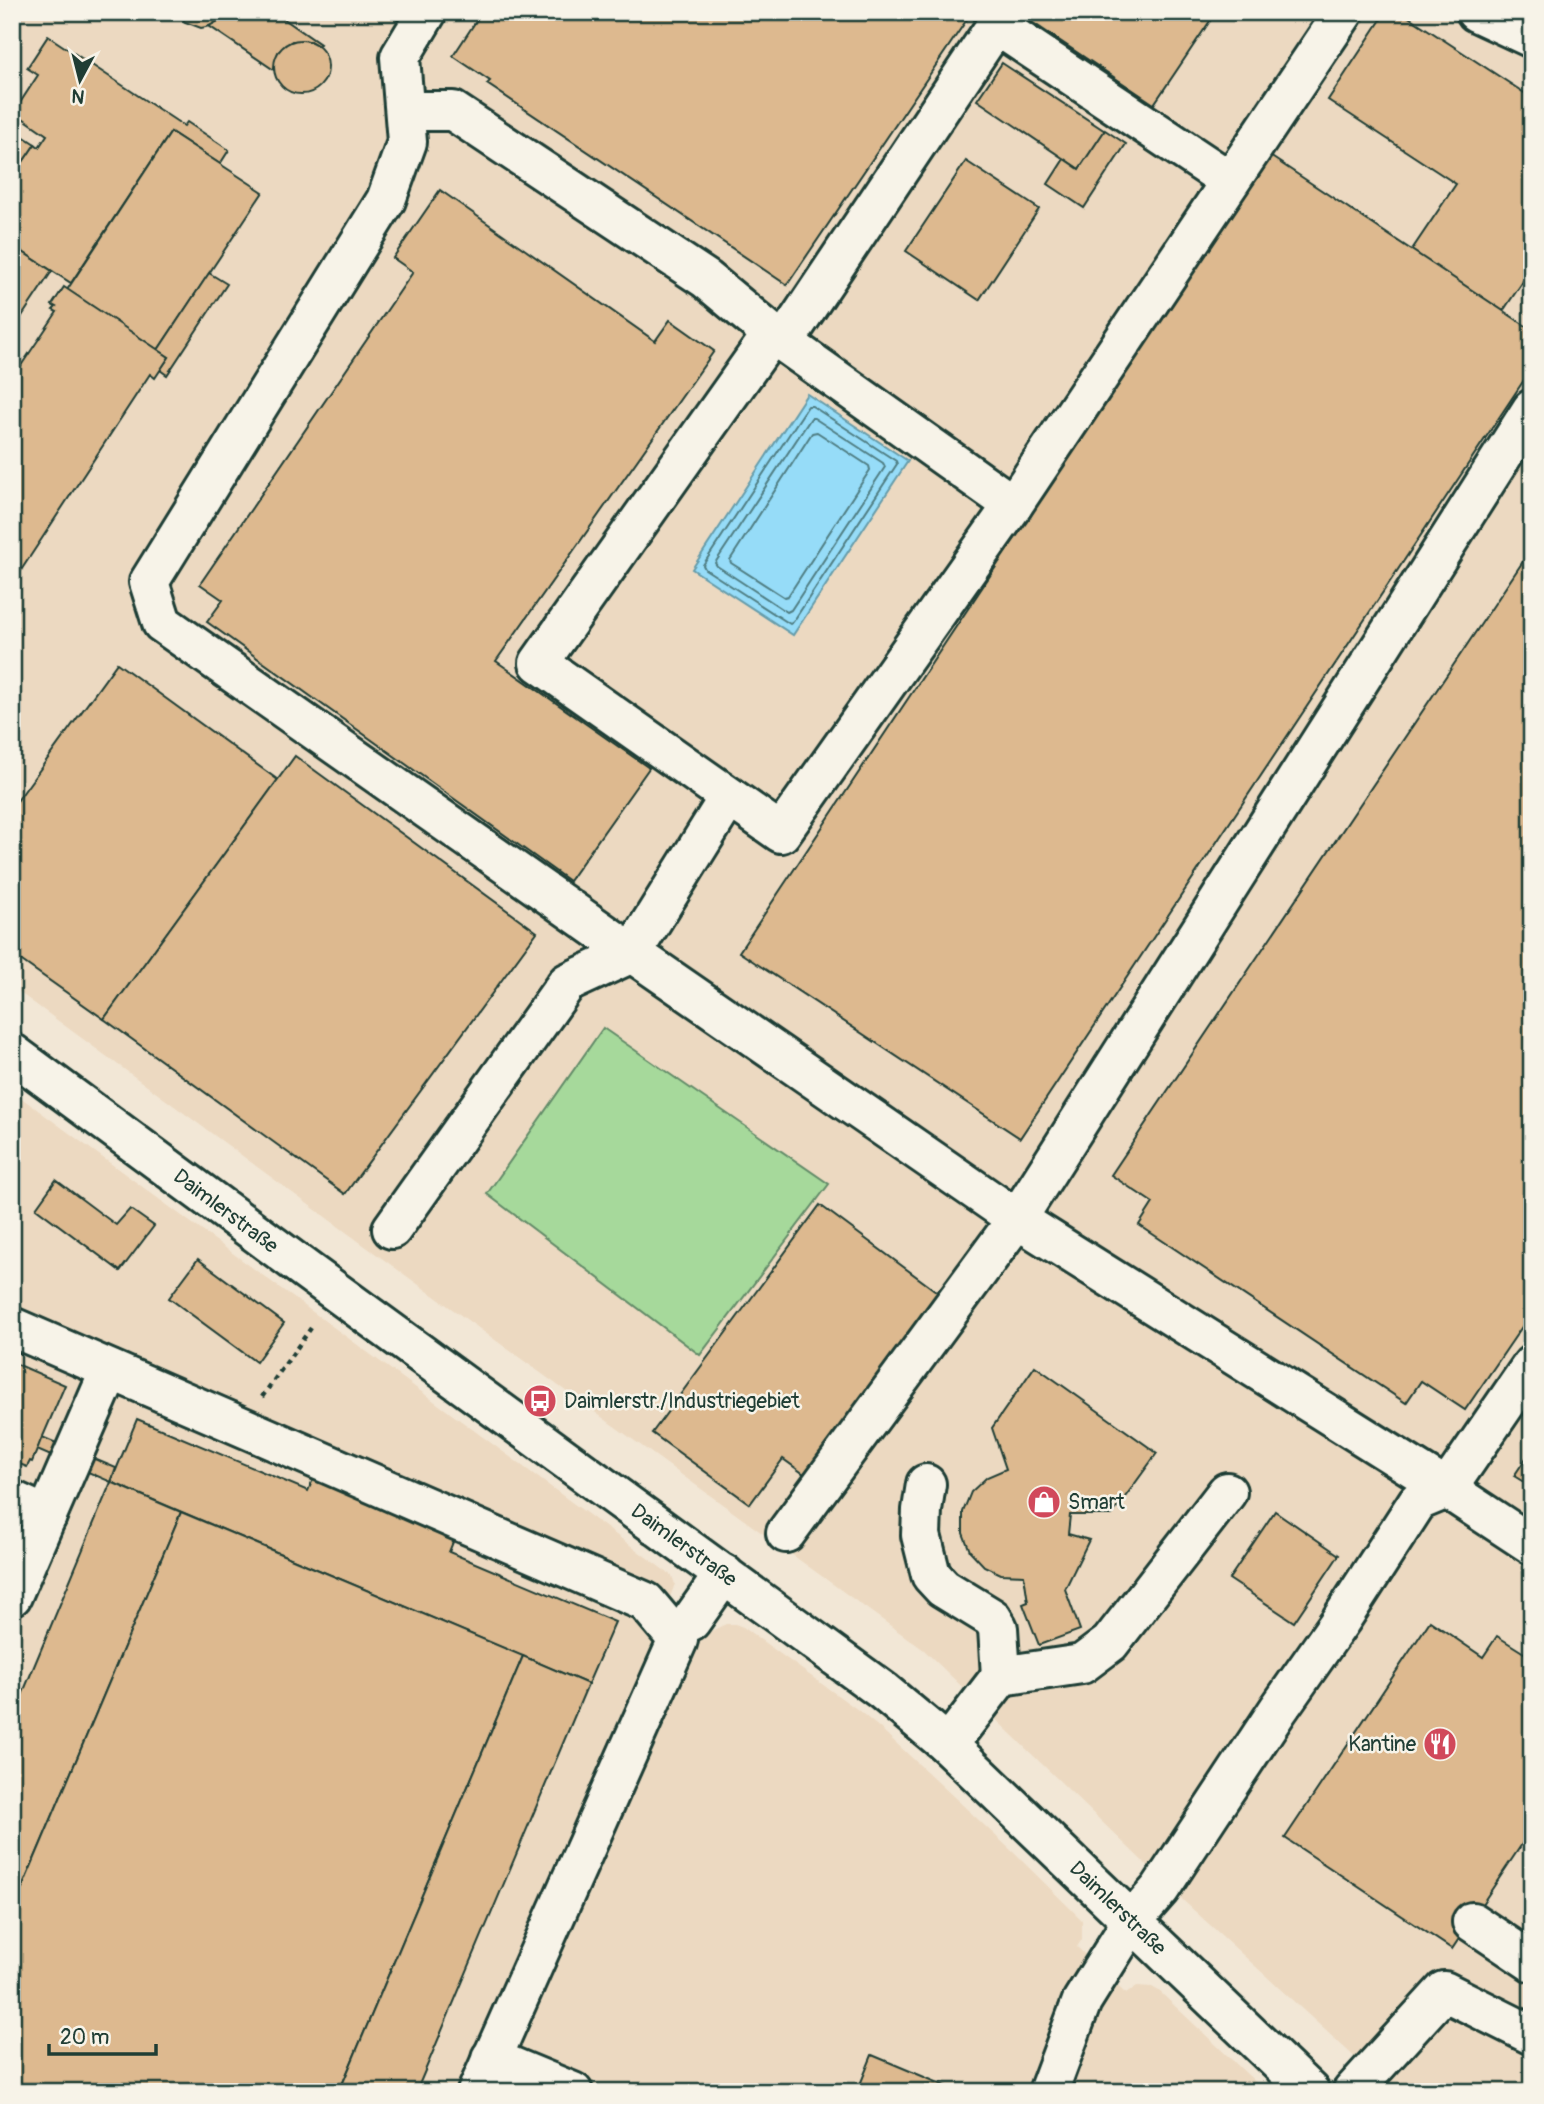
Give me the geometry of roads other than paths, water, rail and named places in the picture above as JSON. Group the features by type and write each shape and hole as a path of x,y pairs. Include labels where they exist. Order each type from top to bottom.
{"street":[{"path":"427,12 400,57 407,142 387,200 149,582 162,623 1017,1219 1532,1545"},
{"path":"1230,181 1000,19 778,338 539,663 780,833 1013,505 1344,12"},
{"path":"1476,12 1532,37"},
{"path":"405,111 453,111 706,279 778,338 1013,505"},
{"path":"786,1533 1017,1219 1532,409"},
{"path":"392,1229 567,983 632,953 729,797"},
{"name":"Daimlerstraße","path":"12,1053 883,1691 948,1745 1310,2092"},
{"path":"12,1327 646,1602 678,1640 485,2075 573,2092"},
{"path":"1048,2092 1082,2001 1132,1921 1160,1889 1418,1502 1447,1489 1532,1365"},
{"path":"12,1596 110,1370"},
{"path":"926,1484 921,1535 931,1574 943,1588 992,1618 999,1628 1001,1676 948,1745"},
{"path":"1001,1676 1082,1664 1110,1643 1227,1492"},
{"path":"12,1500 47,1516"},
{"path":"691,1621 724,1574"},
{"path":"1472,1922 1532,1962"},
{"path":"1352,2092 1444,1991 1532,2035"}],"water":[{"path":"807,394 908,461 793,635 692,569"}],"place":[{"name":"Daimlerstr./Industriegebiet","path":"540,1401"},
{"name":"Smart","path":"1044,1502"},
{"name":"Kantine","path":"1440,1744"}]}
